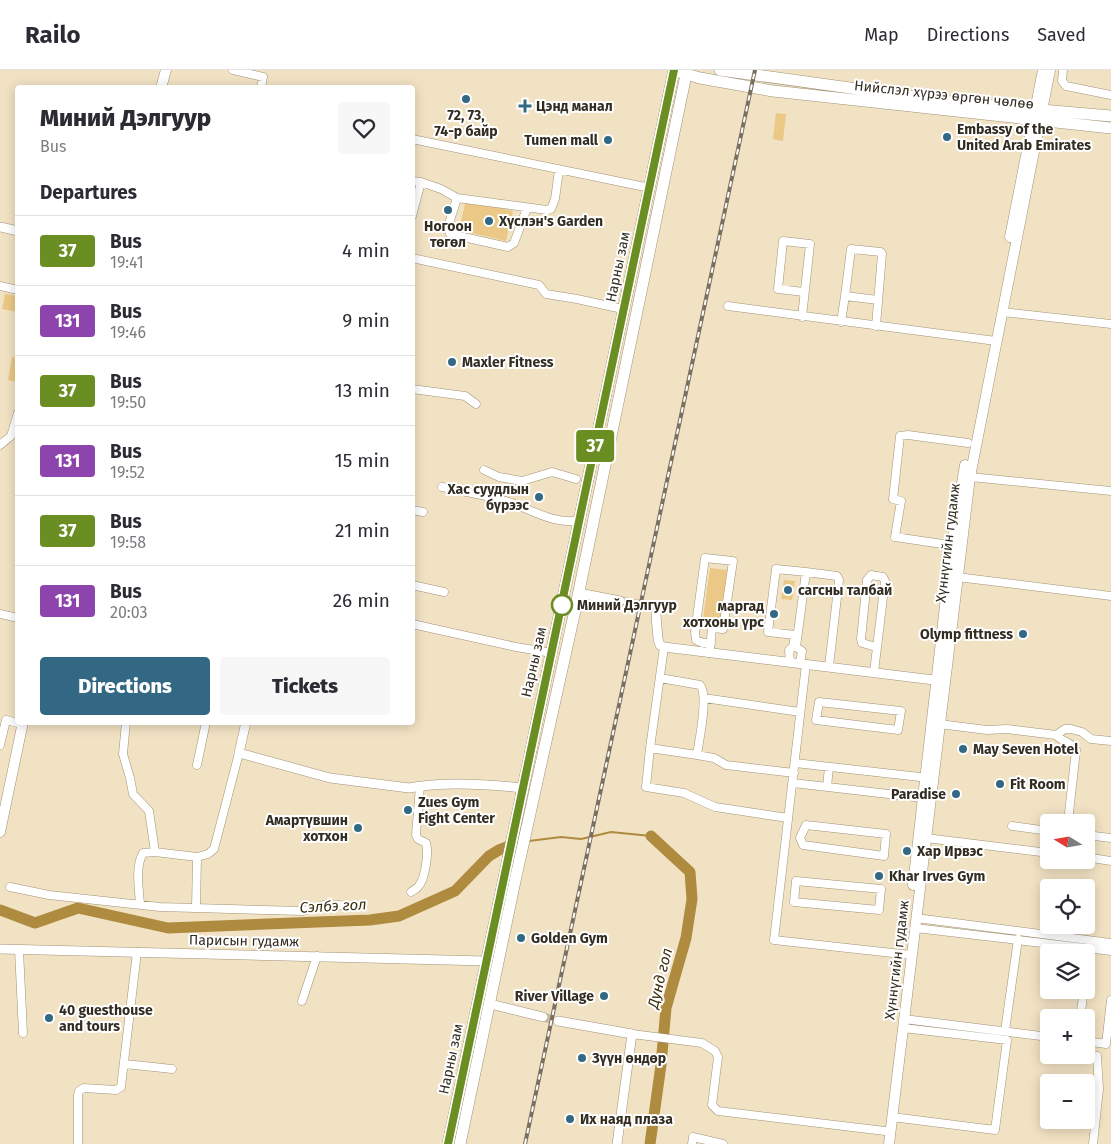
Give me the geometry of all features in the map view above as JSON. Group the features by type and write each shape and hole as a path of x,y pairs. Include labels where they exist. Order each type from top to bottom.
{"main road":[{"path":"163,85 166,70"},
{"name":"Нийслэл хүрээ өргөн чөлөө","path":"673,70 773,91 1038,114 1111,116"},
{"name":"Нарны зам","path":"448,1144 455,1108 466,1100 490,1004 578,595 650,188 673,70"},
{"name":"Нийслэл хүрээ өргөн чөлөө","path":"720,70 1038,114 1111,128"},
{"name":"Хүннүгийн гудамж","path":"883,1144 908,954 915,923 926,838 929,778 968,443 1002,312 1038,114 1043,70"},
{"name":"Хүннүгийн гудамж","path":"889,1144 903,1024 923,798 929,778 939,726 941,681 957,577 956,546 970,477 993,341 1038,114 1050,70"},
{"name":"Нарны зам","path":"460,1144 487,961 522,788 580,520 624,343 687,72"},
{"path":"552,651 561,649 566,652"},
{"path":"0,832 22,725"}],"street":[{"path":"233,70 263,77 261,85"},
{"path":"1063,70 1062,79 1066,86 1111,95"},
{"path":"415,140 650,188"},
{"path":"415,196 417,182 441,188 457,198 526,208 551,209 555,198 559,170"},
{"path":"457,198 448,227 450,234 508,247 514,243 526,208"},
{"path":"0,227 15,230"},
{"path":"802,317 810,244 782,241 778,288 804,292"},
{"path":"841,322 851,249 853,248 881,252 882,254 876,326"},
{"path":"415,259 539,285 546,294 577,298 618,308"},
{"path":"0,286 15,289"},
{"path":"845,296 878,300"},
{"path":"728,306 993,341"},
{"path":"1002,312 1111,324"},
{"path":"415,389 465,396 476,404"},
{"path":"0,445 9,439 15,422"},
{"path":"956,546 895,537 901,500 893,499 900,436 908,435 968,443"},
{"path":"0,438 9,439"},
{"path":"484,470 499,477 522,481 552,472 576,479"},
{"path":"970,477 1111,491"},
{"path":"442,487 506,501 535,514 557,520 573,522 580,520"},
{"path":"415,511 423,512"},
{"path":"709,653 711,643 712,628 723,629 733,561 705,558 695,632 696,640 703,643 711,643"},
{"path":"790,662 789,650 793,647 795,635 768,632 776,569 837,576 839,580 829,666"},
{"path":"806,572 796,647 802,651 803,663 801,710 774,940 908,954"},
{"path":"874,672 885,581 883,577 871,575 867,580 860,639 862,643 876,647"},
{"path":"957,577 1111,596"},
{"path":"415,587 444,592"},
{"path":"578,595 619,603"},
{"path":"0,614 15,617"},
{"path":"656,615 658,639 660,645 664,647 941,681"},
{"path":"415,625 552,651"},
{"path":"664,647 646,787 684,793 715,807 788,818"},
{"path":"660,678 700,685 702,687 704,698 697,755"},
{"path":"704,698 801,710 817,710"},
{"path":"819,702 901,711 898,730 816,720 817,710 819,702"},
{"path":"0,744 3,720"},
{"path":"126,725 123,754 133,794 148,811 155,852"},
{"path":"197,765 205,725"},
{"path":"140,904 138,865 143,853 155,852 197,857 208,854 214,849 245,725"},
{"path":"939,726 986,734 1007,728 1056,734 1065,729 1071,729 1086,734 1091,738 1111,741"},
{"path":"1056,734 1060,740 1076,750 1069,814"},
{"path":"650,748 714,758 726,765 794,773"},
{"path":"239,753 330,778 409,788 463,785 522,788"},
{"path":"795,763 929,778"},
{"path":"827,787 829,767"},
{"path":"793,783 923,798"},
{"path":"411,892 419,887 422,881 428,851 426,843 418,839 416,834 420,786"},
{"path":"806,825 886,834 884,856 803,845 800,838 806,825"},
{"path":"1012,826 1040,830"},
{"path":"1095,836 1111,838"},
{"path":"786,837 800,838"},
{"path":"926,838 1040,852"},
{"path":"196,908 197,857"},
{"path":"1095,859 1111,860"},
{"path":"796,880 881,889 879,910 794,902 795,890 796,880"},
{"path":"10,887 49,894 160,907 303,911 327,904 349,906"},
{"path":"780,888 795,890"},
{"path":"915,923 1057,944"},
{"path":"915,923 1111,943"},
{"path":"1005,1031 1018,939"},
{"name":"Парисын гудамж","path":"0,949 487,961"},
{"path":"1095,949 1111,951"},
{"path":"19,950 23,1032"},
{"path":"78,1144 78,1095 80,1090 84,1088 116,1090 122,1086 137,952"},
{"path":"302,1001 317,956"},
{"path":"1095,1043 1106,1044 1111,1000"},
{"path":"490,1004 543,1017"},
{"path":"558,1021 702,1043 716,1051 718,1057 712,1105 718,1111 885,1131"},
{"path":"903,1024 1005,1031 1040,1036"},
{"path":"892,1117 995,1130 1006,1040 903,1024"},
{"path":"617,1144 636,1034"},
{"path":"1093,1144 1099,1089 1097,1056"},
{"path":"125,1064 172,1069"},
{"path":"692,1144 693,1137 723,1144"}],"shaded area":[{"path":"776,113 786,114 783,141 773,139"},
{"path":"466,200 513,211 506,241 459,230"},
{"path":"5,294 15,296 15,312 2,309"},
{"path":"12,357 15,358 15,382 8,380"},
{"path":"710,568 727,570 720,622 703,619"},
{"name":"сагсны талбай","path":"784,580 795,581 792,600 781,599"}],"waterway":[{"name":"Сэлбэ гол","path":"529,841 561,837 581,839 611,832 651,836"},
{"name":"Дунд гол","path":"650,1144 661,1065 666,1008 686,938 692,899 690,872 651,836"},
{"name":"Сэлбэ гол","path":"0,910 35,923 78,908 168,928 370,920 399,916 455,891 489,856 517,843"}],"tunnel":[{"path":"620,601 651,606 656,609 656,615"},
{"path":"543,1017 558,1021"}],"railway":[{"path":"525,1144 755,70"}],"bus line":[{"name":"37","path":"448,1144 674,70"}],"place":[{"name":"72, 73, 74-р байр","path":"466,99"},
{"name":"Цэнд манал","path":"525,106"},
{"name":"Embassy of the United Arab Emirates","path":"947,137"},
{"name":"Tumen mall","path":"608,140"},
{"name":"Ногоон төгөл","path":"448,210"},
{"name":"Хүслэн's Garden","path":"489,221"},
{"name":"Maxler Fitness","path":"452,362"},
{"name":"Хас суудлын бүрээс","path":"539,497"},
{"name":"сагсны талбай","path":"788,590"},
{"name":"Миний Дэлгуур","path":"562,605"},
{"name":"маргад хотхоны үрс","path":"774,614"},
{"name":"Olymp fittness","path":"1023,634"},
{"name":"May Seven Hotel","path":"963,749"},
{"name":"Fit Room","path":"1000,784"},
{"name":"Paradise","path":"956,794"},
{"name":"Zues Gym Fight Center","path":"408,810"},
{"name":"Амартүвшин хотхон","path":"358,828"},
{"name":"Хар Ирвэс","path":"907,851"},
{"name":"Khar Irves Gym","path":"879,876"},
{"name":"Golden Gym","path":"521,938"},
{"name":"River Village","path":"604,996"},
{"name":"40 guesthouse and tours","path":"49,1018"},
{"name":"Зүүн өндөр","path":"582,1058"},
{"name":"Их наяд плаза","path":"570,1119"}]}
